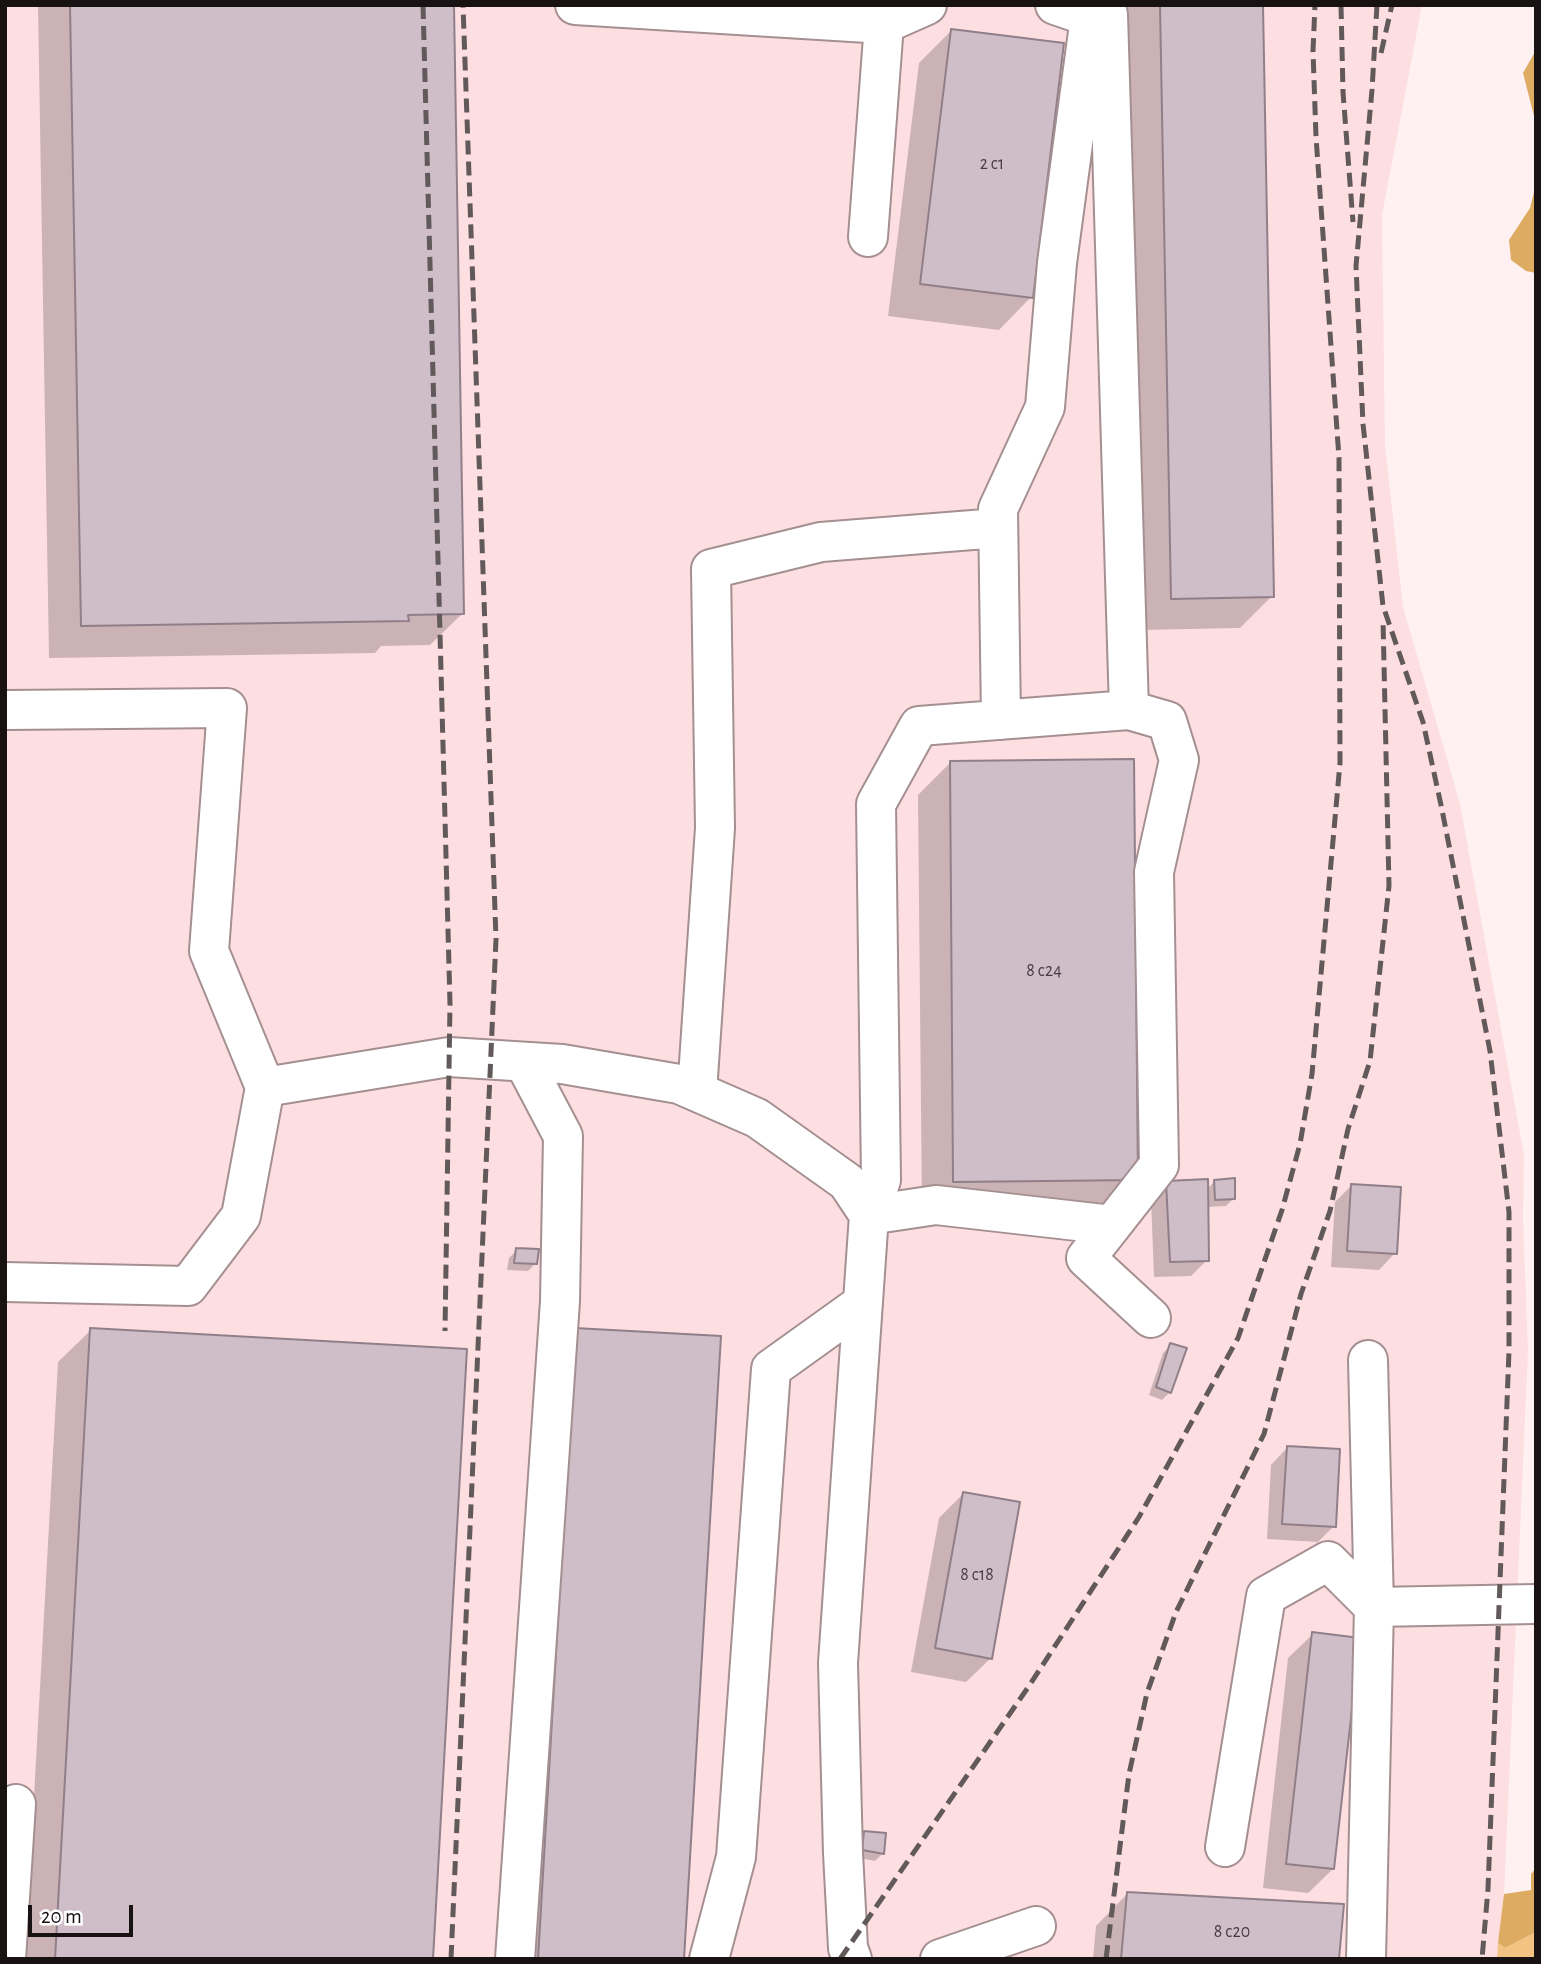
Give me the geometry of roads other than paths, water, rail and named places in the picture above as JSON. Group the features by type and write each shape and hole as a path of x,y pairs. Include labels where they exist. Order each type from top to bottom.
{"lane":[{"path":"575,5 884,24 927,5"},
{"path":"1001,720 998,509 1045,407 1057,263 1085,8"},
{"path":"1085,8 1129,710"},
{"path":"868,237 884,24"},
{"path":"697,1092 715,828 711,569 821,542 998,527"},
{"path":"5,710 227,708 208,951 265,1087 240,1216 188,1286 5,1282"},
{"path":"852,1959 848,1948 843,1853 838,1663 869,1215 881,1180 876,804 919,726 1129,710 1167,721 1179,760 1154,872 1159,1165 1086,1258 1151,1318"},
{"path":"265,1087 450,1057 562,1064 679,1084 757,1118 847,1182 869,1215"},
{"path":"515,1959 560,1301 563,1136 524,1062"},
{"path":"869,1215 936,1205 1112,1225"},
{"path":"709,1959 736,1857 771,1369 863,1303"},
{"path":"1366,1959 1374,1608 1368,1360"},
{"path":"1225,1847 1266,1596 1328,1561 1374,1608 1536,1604"},
{"path":"6,1959 16,1804"},
{"path":"940,1959 1036,1926"}],"railway":[{"path":"423,5 450,1004 445,1331"},
{"path":"451,1959 496,939 463,5"},
{"path":"840,1959 1029,1686 1139,1517 1238,1338 1282,1210 1300,1144 1312,1074 1340,763 1339,458 1316,137 1313,51 1315,5"},
{"path":"1341,5 1343,92 1353,222"},
{"path":"1377,5 1356,266 1363,424 1383,606 1423,722 1441,805 1490,1051 1509,1212 1509,1351 1488,1889 1482,1959"},
{"path":"1381,53 1392,5"},
{"path":"1106,1959 1129,1774 1147,1693 1176,1612 1264,1434 1301,1294 1330,1211 1348,1129 1370,1061 1389,886 1383,620"}]}
